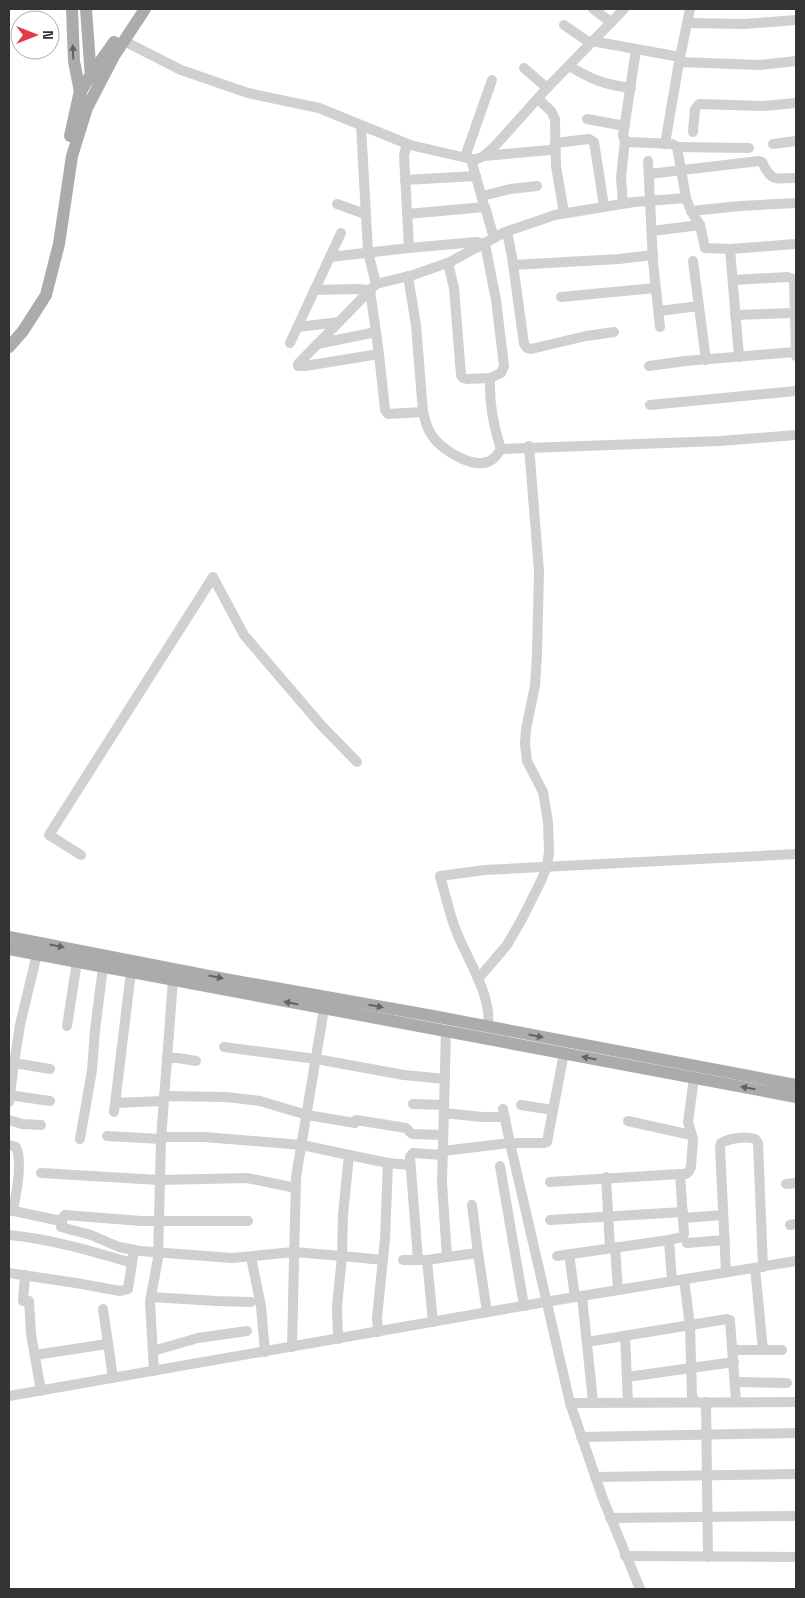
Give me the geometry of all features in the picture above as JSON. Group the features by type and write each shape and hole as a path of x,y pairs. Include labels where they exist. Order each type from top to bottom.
{"main road":[{"path":"72,9 74,60 79,95 87,108"},
{"path":"86,9 90,76 96,91"},
{"path":"9,347 23,331 46,295 59,244 72,156 87,108 136,9"},
{"path":"9,336 32,306 49,266 65,159 79,95 90,76 145,9"},
{"path":"87,39 101,46 119,42"},
{"path":"9,936 210,976 488,1026 796,1085"},
{"path":"9,949 796,1097"}],"street":[{"path":"593,9 611,22"},
{"path":"484,156 624,9"},
{"path":"665,144 690,9"},
{"path":"687,23 744,24 796,20"},
{"path":"564,25 591,42 680,59 760,65 796,61"},
{"path":"119,42 181,70 248,93 319,108 407,144 477,159 484,156 550,150 555,149 555,145"},
{"path":"622,203 621,178 625,140 623,136 636,50"},
{"path":"568,66 588,78 630,88"},
{"path":"524,68 547,88"},
{"path":"448,263 454,288 461,375 467,379 490,378 501,373 504,366 485,207 476,176 468,158 492,80"},
{"path":"538,99 554,114 556,119 556,166 564,213"},
{"path":"693,132 695,110 699,104 763,106 796,103"},
{"path":"587,119 625,126"},
{"path":"361,125 368,252 385,410 388,414 422,412"},
{"path":"555,145 589,140 594,142 604,206"},
{"path":"625,140 628,142 672,144 677,147 749,148"},
{"path":"773,144 796,141"},
{"path":"407,144 404,155 409,248"},
{"path":"677,147 686,198 691,212 700,225 704,248 730,249 796,244"},
{"path":"648,161 655,288 660,328"},
{"path":"650,174 759,161 762,162 769,176 773,178 796,178"},
{"path":"405,180 476,176"},
{"path":"482,196 510,189 537,186"},
{"path":"314,290 373,287 408,276 448,263 507,232 555,214 622,203 686,198"},
{"path":"691,212 796,203"},
{"path":"337,204 366,214"},
{"path":"407,214 485,207"},
{"path":"652,231 700,225"},
{"path":"507,232 514,265 524,344 527,348 531,349 578,337 614,332"},
{"path":"290,343 341,233"},
{"path":"330,256 490,241"},
{"path":"730,249 739,357"},
{"path":"514,265 619,259 653,255"},
{"path":"693,260 706,360"},
{"path":"408,276 416,325 422,412 432,437 446,450 469,462 484,463 494,459 501,448 495,429 490,394 490,378"},
{"path":"649,366 739,357 796,354 794,279 791,277 733,280"},
{"path":"373,287 299,361 298,366 379,354"},
{"path":"561,297 655,288"},
{"path":"659,311 699,306"},
{"path":"735,315 795,313"},
{"path":"298,327 339,322"},
{"path":"317,344 376,332"},
{"path":"650,405 796,391"},
{"path":"501,448 720,441 796,436"},
{"path":"478,979 507,944 522,919 547,866 549,852 543,792 527,761 525,744 526,729 535,686 537,655 538,570 529,446"},
{"path":"81,855 49,834 213,577 244,635 321,726 358,762"},
{"path":"488,1026 487,1008 478,979 454,927 440,876 485,870 547,866 796,854"},
{"path":"37,954 12,1062 9,1098 50,1101"},
{"path":"67,1026 77,962"},
{"path":"80,1139 92,1070 103,967"},
{"path":"131,972 115,1108 163,1101 164,1096"},
{"path":"154,1372 150,1297 158,1252 161,1138 173,980"},
{"path":"292,1347 296,1177 324,1009"},
{"path":"446,1032 442,1182 446,1258"},
{"path":"224,1047 316,1059 404,1075 445,1079"},
{"path":"433,1322 410,1156 413,1153 443,1153 510,1143 547,1142 564,1053"},
{"path":"167,1058 196,1061"},
{"path":"12,1062 50,1069"},
{"path":"550,1182 606,1177 686,1174 689,1172 693,1145 688,1122 694,1078"},
{"path":"164,1096 226,1097 260,1101 307,1115 406,1128 412,1134 443,1135"},
{"path":"413,1104 482,1117 504,1113 570,1403 610,1518 640,1589"},
{"path":"521,1105 553,1110"},
{"path":"9,1120 22,1124 41,1125"},
{"path":"628,1122 691,1135"},
{"path":"107,1136 204,1137 302,1145 388,1163 410,1165"},
{"path":"726,1272 720,1148 722,1143 726,1141 751,1138 755,1139 758,1143 759,1267 763,1350"},
{"path":"9,1145 16,1147 18,1155 17,1189 11,1210 61,1224 119,1246 134,1250 232,1258 294,1252 383,1260"},
{"path":"338,1339 337,1307 349,1155"},
{"path":"378,1332 377,1318 383,1260 388,1163"},
{"path":"500,1166 524,1306"},
{"path":"41,1173 160,1180 247,1178 296,1188"},
{"path":"557,1256 683,1237 680,1174"},
{"path":"606,1177 608,1216 618,1290"},
{"path":"472,1205 487,1312"},
{"path":"57,1243 65,1215 158,1221 248,1221"},
{"path":"550,1220 608,1216 723,1215"},
{"path":"9,1235 57,1243 132,1263"},
{"path":"669,1240 672,1281"},
{"path":"686,1242 724,1240"},
{"path":"9,1273 120,1291 128,1289 134,1250"},
{"path":"403,1260 423,1260 478,1254"},
{"path":"569,1254 587,1342 593,1402"},
{"path":"251,1257 261,1306 265,1352"},
{"path":"9,1396 578,1296 796,1261"},
{"path":"25,1275 26,1301 40,1391"},
{"path":"684,1279 690,1326 692,1396 701,1402 706,1434 708,1556"},
{"path":"150,1297 252,1302"},
{"path":"103,1309 113,1378"},
{"path":"587,1342 730,1320 736,1402"},
{"path":"152,1351 198,1338 247,1331"},
{"path":"625,1336 628,1402"},
{"path":"35,1355 108,1344"},
{"path":"733,1350 782,1350"},
{"path":"627,1377 734,1362"},
{"path":"735,1382 787,1383"},
{"path":"570,1403 796,1402"},
{"path":"581,1437 796,1432"},
{"path":"595,1477 796,1474"},
{"path":"610,1518 796,1516"},
{"path":"626,1556 796,1557"}]}
